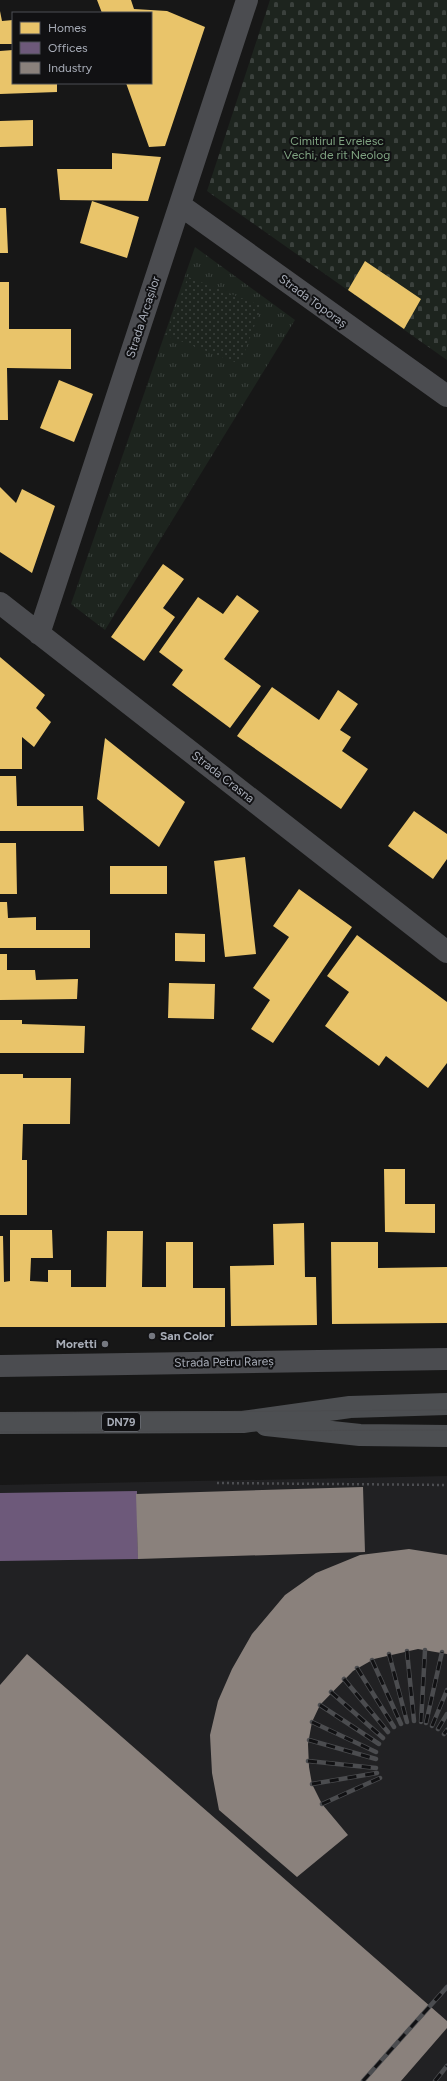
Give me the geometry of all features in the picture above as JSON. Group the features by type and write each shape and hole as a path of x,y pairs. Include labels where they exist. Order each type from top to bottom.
{"main road":[{"name":"DN79","path":"243,1422 350,1407 447,1404"},
{"name":"DN79","path":"0,1423 243,1422 360,1435 447,1436"}],"street":[{"name":"Strada Arcașilor","path":"39,634 247,0"},
{"name":"Strada Toporaș","path":"180,205 447,396"},
{"name":"Strada Crasna","path":"0,602 447,952"},
{"name":"Strada Petru Rareș","path":"0,1366 447,1359"}],"path":[{"path":"217,1482 447,1485"}],"shaded area":[{"path":"447,1476 447,2081 0,2081 0,1485"}],"green space":[{"name":"Cimitirul Evreiesc Vechi, de rit Neolog","path":"270,0 447,0 447,360 207,191"},
{"path":"195,247 295,320 105,630 71,604"},
{"path":"188,277 262,306 240,364 165,335"}],"building: Homes":[{"path":"97,0 131,0 134,9 167,11 205,27 165,146 149,147 126,84 152,84 152,12 102,12"},
{"path":"0,11 2,21 12,20 12,44 0,44"},
{"path":"12,50 12,84 57,84 57,92 0,94 0,51"},
{"path":"33,120 33,146 0,147 0,121"},
{"path":"112,153 161,157 148,201 60,200 57,169 112,169"},
{"path":"92,201 139,217 127,258 80,243"},
{"path":"0,208 6,208 8,253 0,253"},
{"path":"365,261 421,299 404,329 348,290"},
{"path":"0,282 9,282 9,329 71,329 71,369 7,368 8,420 0,420"},
{"path":"59,380 93,394 74,442 40,428"},
{"path":"0,487 16,503 22,489 55,506 32,573 0,552"},
{"path":"163,564 184,579 163,608 175,617 144,661 111,637"},
{"path":"237,595 259,611 224,659 261,686 230,728 172,685 183,670 159,652 198,597 223,614"},
{"path":"0,657 45,695 36,708 51,722 34,747 22,737 22,769 0,769"},
{"path":"272,687 319,720 338,690 358,704 340,730 351,737 342,751 368,769 341,809 237,736"},
{"path":"105,738 185,802 159,847 97,799"},
{"path":"0,776 16,776 17,806 83,806 84,831 0,831"},
{"path":"414,811 447,834 447,859 433,879 388,846"},
{"path":"0,843 16,843 17,894 0,894"},
{"path":"245,857 256,954 225,957 214,861"},
{"path":"110,866 167,866 167,894 110,894"},
{"path":"299,889 352,927 273,1043 251,1029 270,1000 253,988 289,937 273,926"},
{"path":"0,902 7,902 8,918 36,917 36,930 90,930 90,948 0,948"},
{"path":"175,933 205,934 205,962 175,961"},
{"path":"357,935 447,1002 447,1063 428,1088 386,1056 379,1066 325,1026 349,992 327,976"},
{"path":"0,954 7,954 7,970 35,970 36,980 78,979 77,999 0,1000"},
{"path":"169,983 215,984 214,1019 168,1018"},
{"path":"0,1020 22,1020 22,1024 85,1026 84,1053 0,1053"},
{"path":"0,1074 23,1074 23,1078 71,1078 70,1124 23,1124 22,1160 27,1160 27,1215 0,1215"},
{"path":"384,1169 405,1169 405,1204 435,1204 435,1233 385,1232"},
{"path":"304,1223 305,1277 316,1277 317,1325 231,1326 230,1266 274,1265 273,1224"},
{"path":"10,1230 52,1230 53,1258 31,1258 30,1281 48,1282 48,1270 71,1270 71,1287 106,1287 107,1231 143,1231 142,1287 166,1287 166,1242 193,1242 193,1288 225,1288 225,1327 0,1327 0,1236 3,1236 4,1282 10,1281"},
{"path":"331,1242 378,1242 378,1268 447,1267 447,1323 332,1324"}],"building: Offices":[{"path":"137,1491 138,1559 0,1561 0,1493"}],"building: Industry":[{"path":"363,1487 365,1552 138,1559 136,1494"},
{"path":"409,1549 447,1555 447,1654 418,1649 374,1659 353,1671 320,1705 312,1722 308,1744 309,1767 312,1784 322,1804 348,1835 297,1877 219,1810 212,1773 210,1735 218,1701 232,1669 252,1634 285,1595 316,1573 360,1555"},
{"path":"27,1654 447,2021 447,2028 401,2081 0,2081 0,1685"}],"tram line":[{"path":"0,1413 447,1410"},
{"path":"0,1432 447,1430"}],"railway":[{"path":"421,1722 425,1650"},
{"path":"407,1651 414,1721"},
{"path":"426,1723 442,1652"},
{"path":"389,1654 407,1722"},
{"path":"372,1660 401,1724"},
{"path":"357,1668 394,1727"},
{"path":"344,1679 388,1732"},
{"path":"432,1726 447,1690"},
{"path":"331,1692 383,1738"},
{"path":"320,1705 379,1744"},
{"path":"438,1729 447,1714"},
{"path":"312,1722 376,1752"},
{"path":"444,1734 447,1730"},
{"path":"309,1740 376,1759"},
{"path":"308,1761 376,1768"},
{"path":"312,1784 377,1773"},
{"path":"322,1804 380,1778"},
{"path":"363,2081 447,1987"},
{"path":"435,2081 447,2066"}],"place":[{"name":"San Color","path":"152,1336"},
{"name":"Moretti","path":"105,1344"}]}
